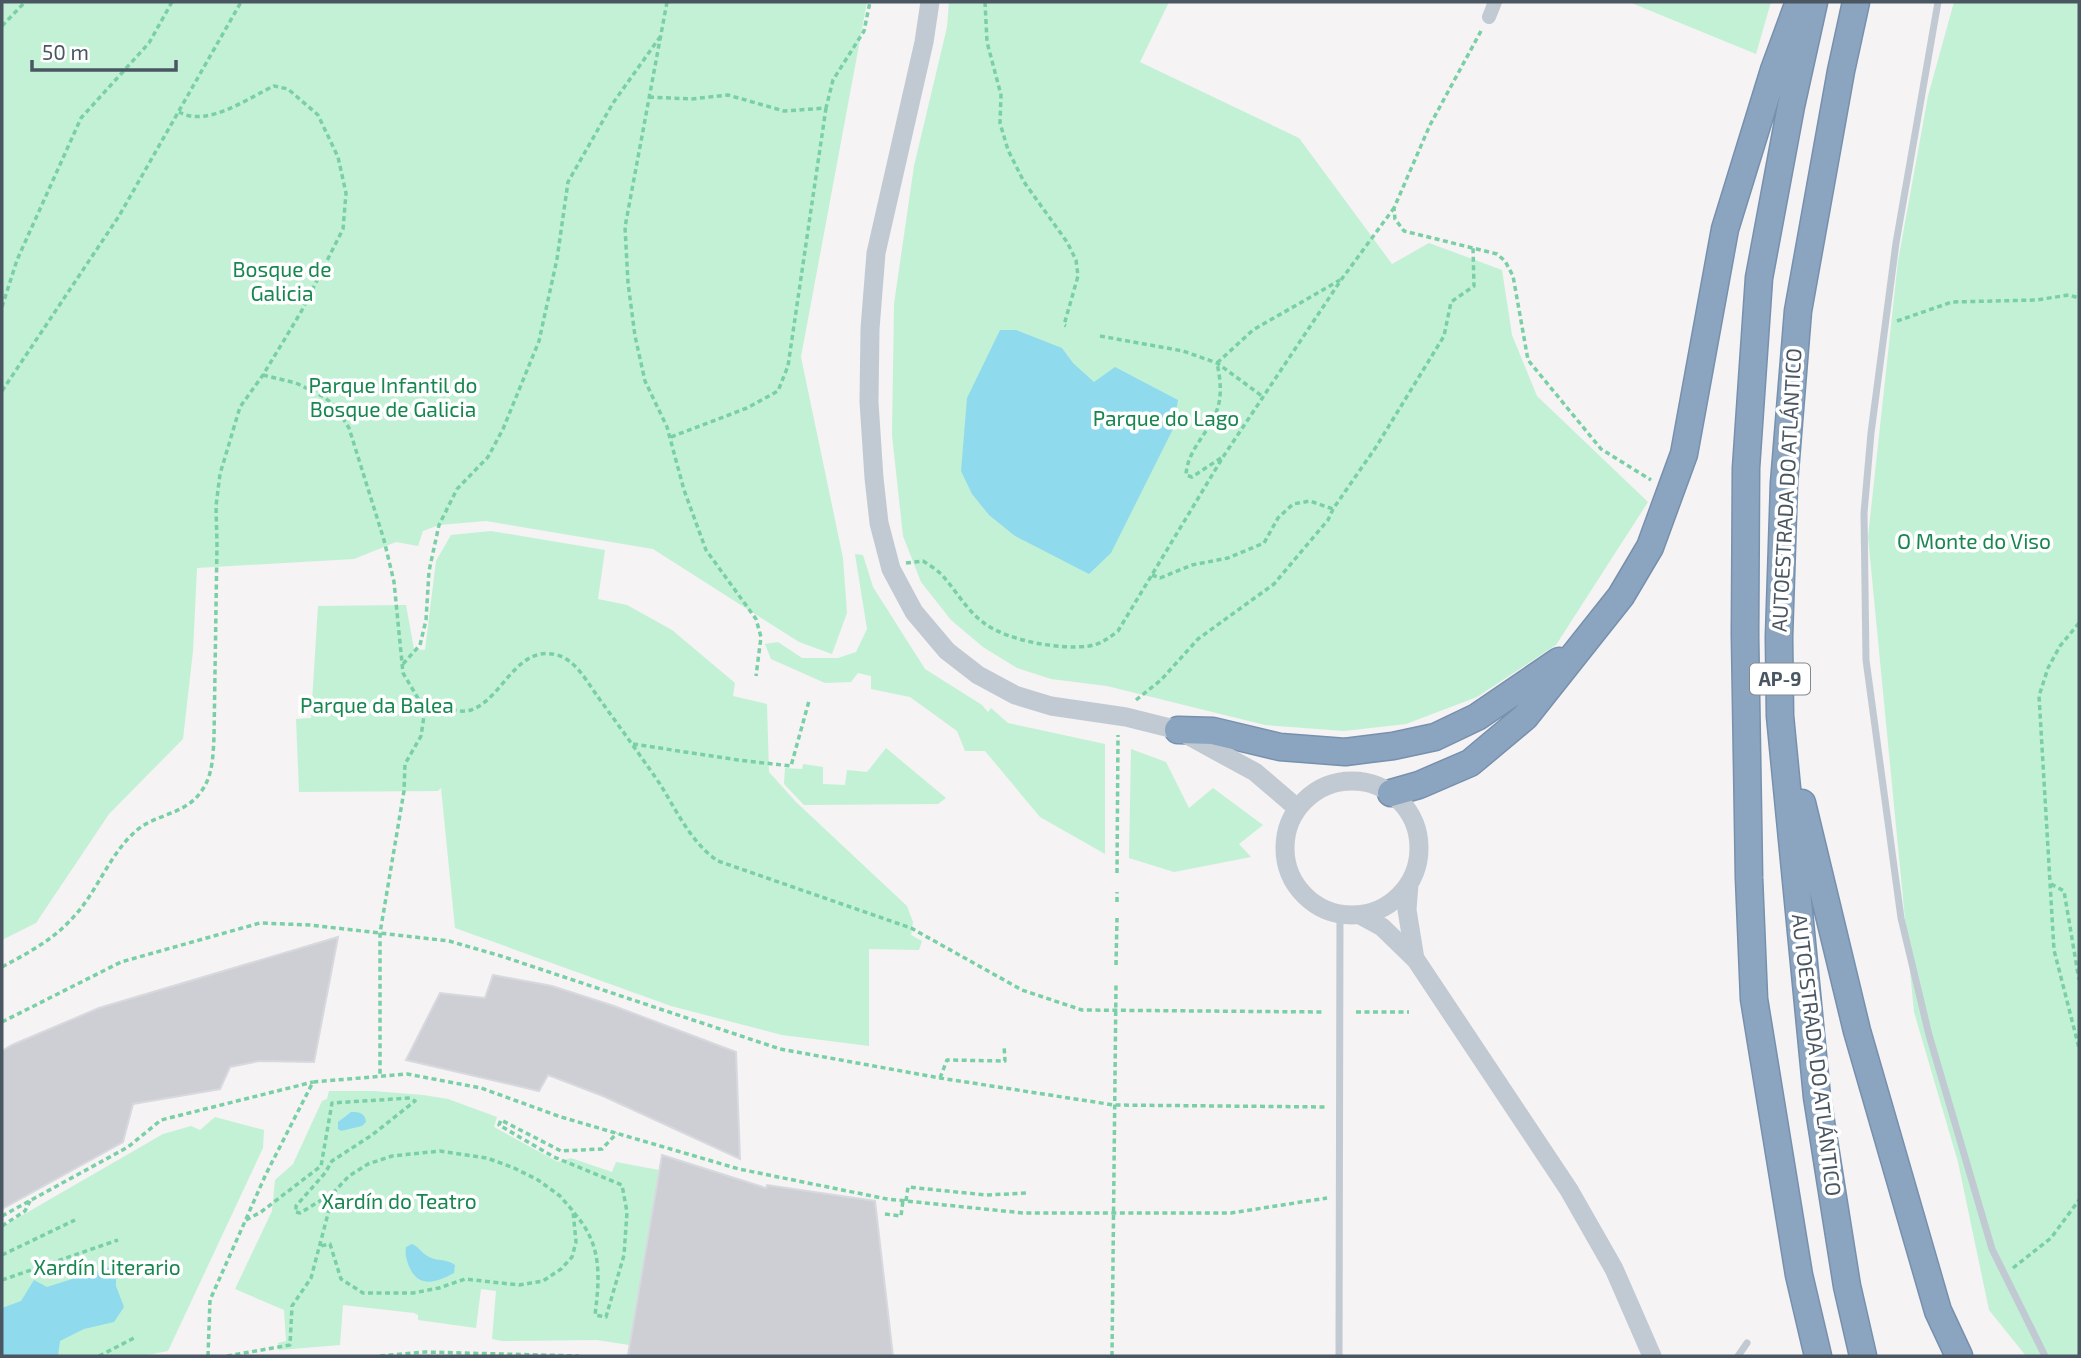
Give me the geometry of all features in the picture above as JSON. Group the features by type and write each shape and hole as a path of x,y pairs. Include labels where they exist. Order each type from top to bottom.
{"highway":[{"path":"1391,793 1419,785 1470,763 1525,717 1621,596 1650,547 1684,454 1725,229 1774,70 1799,2"},
{"name":"AUTOESTRADA DO ATLÁNTICO","path":"1814,2 1759,278 1746,468 1745,635 1754,999 1800,1275 1818,1356"},
{"name":"AUTOESTRADA DO ATLÁNTICO","path":"1856,2 1798,311 1784,483 1779,637 1780,716 1817,1097 1847,1286 1863,1356"},
{"path":"1178,730 1213,732 1280,747 1345,752 1393,746 1435,737 1478,717 1584,644"},
{"path":"1780,716 1857,1031 1938,1311 1959,1356"}],"street":[{"path":"930,2 924,42 876,253 872,305 869,402 874,478 879,523 891,569 914,612 947,651 978,675 1015,695 1051,706 1126,717 1178,730 1255,772 1297,808"},
{"path":"1488,2 1489,17"},
{"path":"1489,17 1495,2"},
{"path":"1352,780 1372,784 1391,793 1406,807 1416,825 1420,845 1418,865 1409,884 1396,899 1379,910 1360,915 1340,914 1310,900 1290,874 1285,852 1287,829 1297,808 1312,793 1331,784 1352,780"},
{"path":"1409,884 1407,910 1416,960"},
{"path":"1360,915 1382,927 1416,960 1591,1226 1614,1269 1651,1356"}],"lane":[{"path":"1938,2 1896,243 1871,433 1864,513 1866,660 1901,918 1937,1062 1992,1249 2045,1356"},
{"path":"1339,1356 1340,914"},
{"path":"1738,1356 1747,1343"}],"path":[{"path":"2,26 24,2"},
{"path":"2,307 17,260 81,118 149,43 172,2"},
{"path":"2,391 119,216 242,2"},
{"path":"667,2 625,227 628,283 635,336 645,381 667,427 684,490 706,550 756,619 761,637 756,676"},
{"path":"670,437 747,408 778,391 788,366 825,108 833,80 864,31 870,2"},
{"path":"985,2 987,42 1001,95 1000,123 1009,149 1024,182 1067,242 1076,260 1078,276 1064,325 1066,326"},
{"path":"891,569 910,561 923,561 940,574 984,624 1012,636 1050,645 1089,646 1105,641 1118,631 1223,457 1341,280 1394,208 1430,125 1489,17"},
{"path":"403,664 420,645 426,620 429,571 439,525 457,489 488,457 503,429 539,341 557,259 568,182 613,103 661,36"},
{"path":"2,967 44,944 62,930 82,907 134,832 184,808 202,792 211,766 214,737 218,488 235,418 246,396 263,375 301,312 343,229 346,192 338,157 318,115 289,89 274,86 237,106 214,114 188,117 178,112"},
{"path":"649,97 691,99 728,95 783,111 825,108"},
{"path":"1394,208 1395,219 1404,230 1497,254 1505,261 1513,276 1528,360 1601,449 1651,480"},
{"path":"1134,701 1161,680 1198,639 1274,584 1328,520 1444,336 1451,302 1474,286 1473,247"},
{"path":"1217,363 1253,330 1341,280"},
{"path":"1885,324 1952,302 2036,300 2069,295 2079,298"},
{"path":"1100,336 1183,351 1217,363 1263,396"},
{"path":"1217,363 1222,387 1215,417 1195,446 1186,475 1192,477 1223,457"},
{"path":"263,375 296,383 324,397 336,407 349,428 384,540 394,582 405,680 419,700 424,724 416,746 405,764 404,791 380,933 380,1075"},
{"path":"1152,575 1160,578 1192,565 1228,558 1264,543 1278,518 1293,504 1310,500 1333,509"},
{"path":"2079,623 2060,646 2048,668 2039,696 2054,950 2079,1048"},
{"path":"419,700 469,711 481,705 520,665 545,654 559,655 580,671 701,846 718,861 911,928 1022,990 1082,1010 1324,1012"},
{"path":"633,744 791,766 809,701"},
{"path":"1117,873 1119,730"},
{"path":"2051,884 2064,891 2079,980"},
{"path":"1116,902 1117,892"},
{"path":"1116,918 1116,965"},
{"path":"2,1023 121,962 260,923 310,925 449,941 780,1049 940,1078 1114,1105 1340,1107"},
{"path":"1112,1356 1116,985"},
{"path":"1356,1012 1409,1012"},
{"path":"940,1078 947,1060 1005,1061 1004,1045"},
{"path":"2,1216 128,1147 161,1120 313,1082 407,1074 481,1088 561,1117 738,1168 905,1201 1023,1213 1231,1213 1339,1196"},
{"path":"208,1356 210,1300 286,1133 313,1082"},
{"path":"246,1220 261,1212 321,1166 332,1103 410,1098 415,1101 372,1135 332,1161 296,1206 296,1212 300,1213 333,1193 349,1176 368,1164 416,1152 440,1151 487,1158 538,1180 560,1196 586,1226 596,1247 599,1287 596,1315 606,1317 624,1255 627,1212 621,1185 554,1157 499,1125 501,1120 561,1151 602,1149 617,1133"},
{"path":"885,1214 901,1216 908,1187 986,1195 1028,1194"},
{"path":"227,1356 290,1345 292,1306 312,1278 333,1193"},
{"path":"2,1226 25,1211 32,1199"},
{"path":"2005,1273 2051,1238 2079,1200"},
{"path":"320,1246 330,1244 341,1279 363,1293 413,1293 465,1279 519,1285 543,1281 561,1269 572,1257 576,1242 573,1211"},
{"path":"2,1255 75,1220"},
{"path":"2,1280 118,1240"},
{"path":"99,1356 134,1338"},
{"path":"380,1356 425,1352 579,1356"}],"green space":[{"name":"Bosque de Galicia","path":"2,2 867,2 801,357 843,558 847,613 832,654 799,642 653,549 486,521 439,525 423,531 418,546 396,542 354,559 197,568 193,651 183,739 109,814 36,923 2,940"},
{"name":"Parque do Lago","path":"949,2 1169,2 1140,62 1299,138 1392,264 1429,243 1502,270 1512,335 1537,396 1648,502 1556,645 1477,697 1406,724 1344,731 1265,725 1107,686 1051,679 1017,668 983,647 951,620 921,582 903,536 892,435 894,304 914,166 947,27"},
{"path":"1629,2 1771,2 1756,54"},
{"name":"O Monte do Viso","path":"1954,2 2079,2 2079,1356 2026,1356 1989,1310 1958,1162 1914,1012 1868,537 1898,261 1928,96"},
{"name":"Parque da Balea","path":"491,531 605,550 598,599 627,605 672,630 735,683 733,696 767,704 769,772 796,802 907,906 913,922 911,935 922,941 919,950 869,949 869,1046 782,1035 671,1006 455,928 441,788 438,791 299,792 296,719 311,718 318,606 406,605 414,649 425,650 436,561 451,535"},
{"path":"855,554 863,555 873,587 925,669 982,705 988,712 991,708 1008,723 1105,744 1105,854 1040,817 985,751 965,751 957,731 910,697 871,689 871,676 858,673 851,682 825,683 771,659 765,644 778,642 802,658 838,658 856,652 867,629"},
{"path":"886,748 946,798 938,804 804,805 784,784 785,768 802,769 803,764 823,767 823,784 845,785 847,770 867,772"},
{"path":"1131,749 1166,762 1189,808 1213,788 1263,825 1239,844 1251,857 1174,872 1129,858"},
{"name":"Xardín do Teatro","path":"329,1091 373,1091 448,1099 497,1117 494,1127 558,1162 571,1158 612,1172 616,1162 659,1170 629,1345 597,1340 492,1339 496,1291 481,1289 476,1328 418,1320 418,1315 414,1313 343,1305 340,1345 279,1350 278,1343 286,1341 284,1310 235,1289 272,1211 275,1180 293,1164"},
{"name":"Xardín Literario","path":"215,1117 264,1130 263,1148 168,1351 142,1356 2,1356 2,1227 163,1134 191,1126 200,1130"}],"water":[{"path":"1000,330 1016,330 1062,348 1073,363 1094,382 1115,367 1178,400 1173,429 1111,553 1089,574 1015,536 989,515 972,494 961,471 967,398"},
{"path":"351,1112 362,1114 366,1122 362,1126 341,1131 338,1129 338,1122"},
{"path":"412,1244 429,1257 455,1265 454,1273 440,1280 427,1282 416,1277 406,1256 406,1247"},
{"path":"116,1265 116,1286 124,1307 114,1322 84,1329 60,1341 58,1356 2,1356 2,1308 21,1301 34,1280 47,1287"}],"building":[{"path":"338,937 314,1062 259,1061 230,1067 220,1089 133,1104 123,1142 2,1209 2,1051 99,1008"},
{"path":"493,975 552,986 614,1006 736,1052 740,1159 603,1096 548,1075 539,1091 406,1060 440,993 485,998"},
{"path":"662,1155 766,1188 767,1185 875,1201 893,1356 628,1355"}],"park label":[{"name":"Parque Infantil do Bosque de Galicia","path":"393,398"}]}
